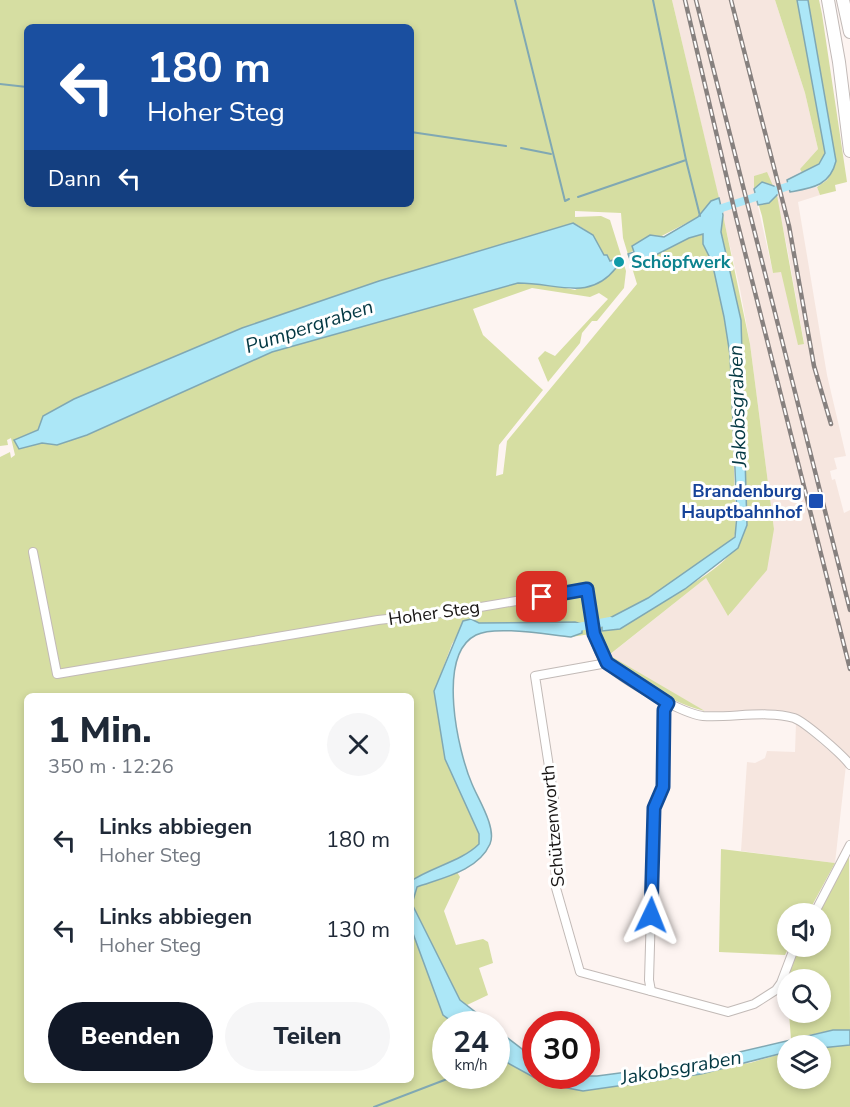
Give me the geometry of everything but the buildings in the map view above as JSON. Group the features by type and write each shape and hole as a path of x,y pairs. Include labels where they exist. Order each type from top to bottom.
{"main road":[{"path":"828,0 846,60 850,151"},
{"path":"843,0 850,32"}],"street":[{"name":"Hoher Steg","path":"33,552 57,674 378,620 451,612 587,589 594,634 607,663"},
{"path":"607,663 668,703 691,713 703,716 793,718 850,765"},
{"name":"Schützenworth","path":"607,663 535,676 554,798 555,879 580,972 716,1010 738,1010 776,990 791,957"},
{"path":"651,991 649,980 654,808 663,787 664,710 668,703"},
{"path":"820,903 850,845"}],"shaded area":[{"path":"672,0 775,0 805,93 818,149 800,169 802,173 787,180 790,191 817,187 820,195 798,202 827,375 846,456 834,458 837,469 830,471 832,480 835,479 844,513 850,510 850,758 797,715 705,711 608,656 706,578 729,616 774,529 750,344 740,289","holes":["774,186 804,343 781,271 773,273 754,189"]},
{"path":"796,723 846,765 835,863 741,851 747,762 755,763 765,758 767,751 795,752"}],"green space":[{"path":"0,0 672,0 719,198 711,201 698,217 629,253 638,264 689,238 703,234 703,244 712,262 730,355 736,530 733,540 648,598 602,622 665,597 707,574 725,560 738,544 747,525 741,321 721,231 723,215 750,344 774,529 767,570 728,616 706,578 609,655 705,711 683,704 630,677 607,656 597,633 571,637 582,633 575,622 479,623 471,619 463,626 452,644 434,692 479,834 479,844 464,855 414,879 414,693 24,693 24,1083 414,1083 414,936 442,1011 432,1011 432,1089 510,1089 510,1064 522,1071 522,1089 600,1089 600,1078 750,1063 777,1055 777,1089 831,1089 831,1047 850,1045 850,1107 0,1107 0,457 10,452 11,458 15,455 11,438 7,440 8,445 0,446","holes":["575,211 621,213 623,238 637,284 507,441 503,474 496,476 499,445 543,390 483,335 473,309 532,288 590,297 599,293 608,299 555,356 545,351 538,358 548,382 580,343 582,333 592,321 597,321 624,288 626,271 610,220 601,216 575,217","573,223 591,235 605,256 610,261 613,260 616,267 575,290 543,283 518,283 272,352 87,435 57,445 14,440 38,430 43,416 74,399 242,328 379,281"]},
{"path":"775,0 797,0 825,153 819,164 802,173 800,169 818,149 805,93"},
{"path":"808,0 819,0 822,14 847,182 835,185 836,191 820,195 817,187 827,180 836,161"},
{"path":"767,172 777,195 804,344 798,345 781,272 773,273 762,216 754,189 754,176"},
{"path":"721,849 835,863 813,903 777,903 777,955 719,952"},
{"path":"849,855 850,1030 791,1035 790,1023 831,1023 831,969 788,969 793,957 831,957 831,903 823,903"},
{"path":"457,872 460,877 444,911 456,945 483,939 488,942 493,963 479,968 488,995 467,1005 460,1000 414,908 417,887"}],"water":[{"path":"797,0 808,0 836,161 825,181 813,187 790,192 787,180 819,164 825,153"},
{"path":"762,182 774,186 777,195 769,203 758,205 754,189"},
{"path":"719,198 723,215 721,232 741,320 747,525 738,548 685,589 620,629 602,631 602,622 648,598 735,537 737,515 730,355 712,262 703,244 703,234 689,238 638,264 637,260 631,262 628,254 634,252 632,246 650,235 664,237 698,217 711,201"},
{"name":"Pumpergraben","path":"573,223 593,235 604,255 607,255 610,261 613,260 616,268 595,285 572,288 518,283 272,352 87,435 57,445 42,443 19,449 14,440 38,430 43,416 74,399 242,328 379,281"},
{"path":"471,619 479,623 575,622 582,624 582,633 571,637 496,631 476,635 464,646 457,662 453,682 457,728 461,750 472,784 489,822 490,844 477,861 468,867 448,877 417,887 414,897 414,879 464,855 479,844 479,834 445,759 434,691 463,621"},
{"path":"414,908 460,1000 474,1011 442,1011 414,936"},
{"path":"833,1030 850,1030 850,1045 831,1047 831,1035 812,1035"},
{"path":"510,1040 522,1049 522,1071 510,1064"},
{"path":"777,1043 777,1055 701,1074 600,1089 600,1076 688,1064"},
{"path":"572,1089 597,1089 583,1091"}],"waterway":[{"path":"515,0 565,201 569,199"},
{"path":"578,197 686,160 653,0"},
{"path":"0,84 24,87"},
{"path":"414,132 506,146"},
{"path":"521,148 551,154"},
{"path":"686,160 700,216"},
{"name":"Jakobsgraben","path":"713,216 722,208 798,183"},
{"name":"Jakobsgraben","path":"573,628 610,621"},
{"path":"374,1107 432,1085"}],"railway":[{"path":"685,0 736,217 850,669"},
{"path":"696,0 850,610"},
{"path":"731,0 789,226 814,366 831,424"}],"place":[{"name":"Schöpfwerk","path":"619,262"},
{"name":"Brandenburg Hauptbahnhof","path":"816,501"}],"route":[{"path":"542,597 587,589 594,634 607,663 668,703 664,710 663,787 654,808 651,915"}]}
